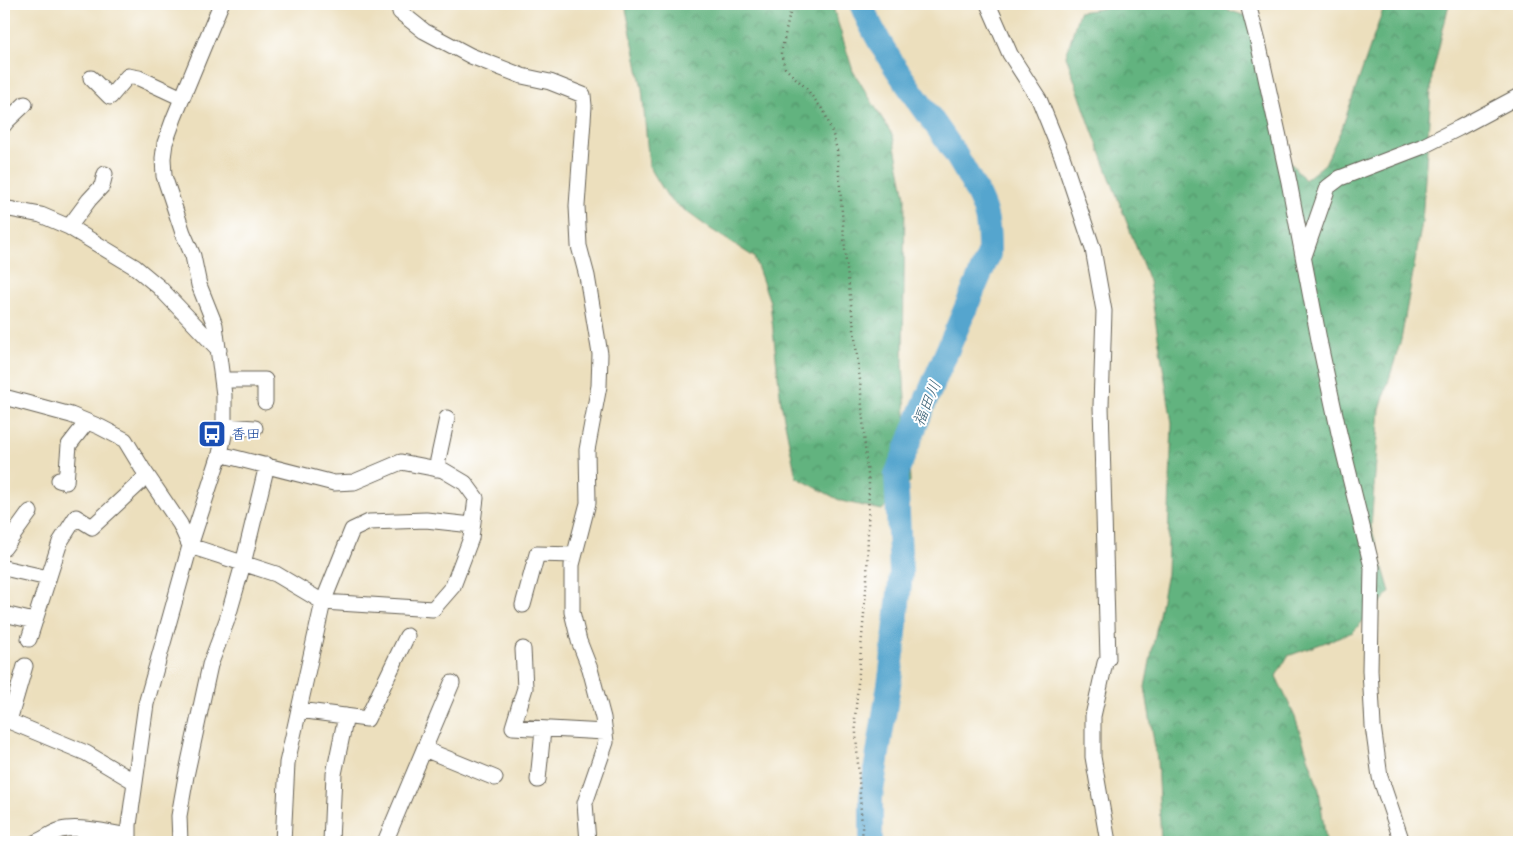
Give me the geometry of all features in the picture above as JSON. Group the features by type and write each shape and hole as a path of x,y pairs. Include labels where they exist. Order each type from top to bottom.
{"street":[{"path":"36,842 59,830 70,828 130,839 130,824 146,704 190,546 220,454 224,435 224,395 215,325 199,285 193,256 183,233 164,176 163,158 165,143 221,4"},
{"path":"399,4 400,12 424,31 471,56 522,76 550,82 583,95 584,106 577,206 579,246 587,276 600,354 598,386 587,450 588,503 572,565 572,612 603,718 606,742 586,803 584,841"},
{"path":"988,4 1010,54 1038,99 1062,156 1093,249 1104,311 1102,406 1108,659 1093,716 1093,757 1108,842"},
{"path":"1248,4 1287,172 1326,374 1372,567 1370,670 1373,726 1380,778 1402,842"},
{"path":"91,78 110,97 128,76 140,78 182,98"},
{"path":"1304,257 1328,187 1340,178 1421,146 1519,96"},
{"path":"4,126 7,120 25,104"},
{"path":"69,227 102,186 105,174"},
{"path":"5,205 41,215 69,227 135,267 159,287 219,350"},
{"path":"222,380 264,380 265,402"},
{"path":"4,397 72,415 125,440 180,524 190,546 276,574 322,602 433,610 452,586 470,538 476,498 465,483 443,470 401,462 354,482 334,483 220,454"},
{"path":"436,469 447,418"},
{"path":"60,480 66,482 69,444 87,422"},
{"path":"224,426 255,428"},
{"path":"180,842 179,816 210,665 227,620 243,564 266,465"},
{"path":"29,639 60,542 76,517 92,527 147,476"},
{"path":"4,548 30,512"},
{"path":"283,842 287,763 322,602 352,530 369,522 426,520 472,525"},
{"path":"523,604 537,554 574,555"},
{"path":"4,568 48,578"},
{"path":"4,614 34,621"},
{"path":"299,710 367,719 407,636"},
{"path":"523,650 525,688 513,727 605,732"},
{"path":"25,666 7,720 86,753 135,782"},
{"path":"385,842 452,683"},
{"path":"331,842 334,774 346,716"},
{"path":"538,780 543,730"},
{"path":"424,749 495,778"}],"path":[{"path":"792,4 780,53 785,68 806,88 825,114 837,150 846,262 860,380 869,482 867,579 855,718 862,842"}],"green space":[{"path":"625,4 832,4 853,71 893,136 905,197 903,364 910,482 882,510 841,501 796,477 781,403 770,302 754,257 669,199 649,166 642,89"},
{"path":"1385,4 1449,4 1432,76 1422,222 1401,340 1380,409 1371,527 1390,592 1353,632 1288,656 1276,676 1295,717 1319,790 1326,842 1161,842 1157,760 1145,687 1167,573 1172,423 1149,281 1066,56 1079,12 1107,8 1213,5 1249,17 1285,156 1305,180 1325,164 1342,128"}],"waterway":[{"name":"福田川","path":"861,4 892,63 944,136 972,182 986,215 989,248 989,254 896,475 901,573 891,672 871,797 871,842"}],"place":[{"name":"香田","path":"212,434"}]}
